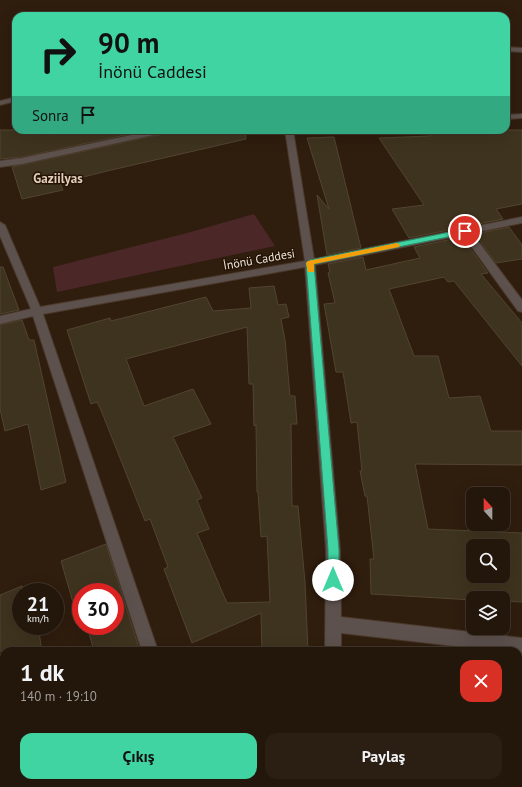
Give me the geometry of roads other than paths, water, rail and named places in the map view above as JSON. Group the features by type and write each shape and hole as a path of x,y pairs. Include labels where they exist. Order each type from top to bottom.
{"street":[{"path":"510,49 522,50"},
{"path":"0,103 12,100"},
{"path":"510,117 522,116"},
{"path":"0,164 22,161 148,134"},
{"path":"290,134 310,263 333,550 333,647"},
{"name":"İnönü Caddesi","path":"0,320 37,311 310,263 522,220"},
{"path":"0,225 37,311 149,647"},
{"path":"465,231 522,308"},
{"path":"333,624 522,646"}],"district":[{"name":"Gaziilyas","path":"58,178"}]}
